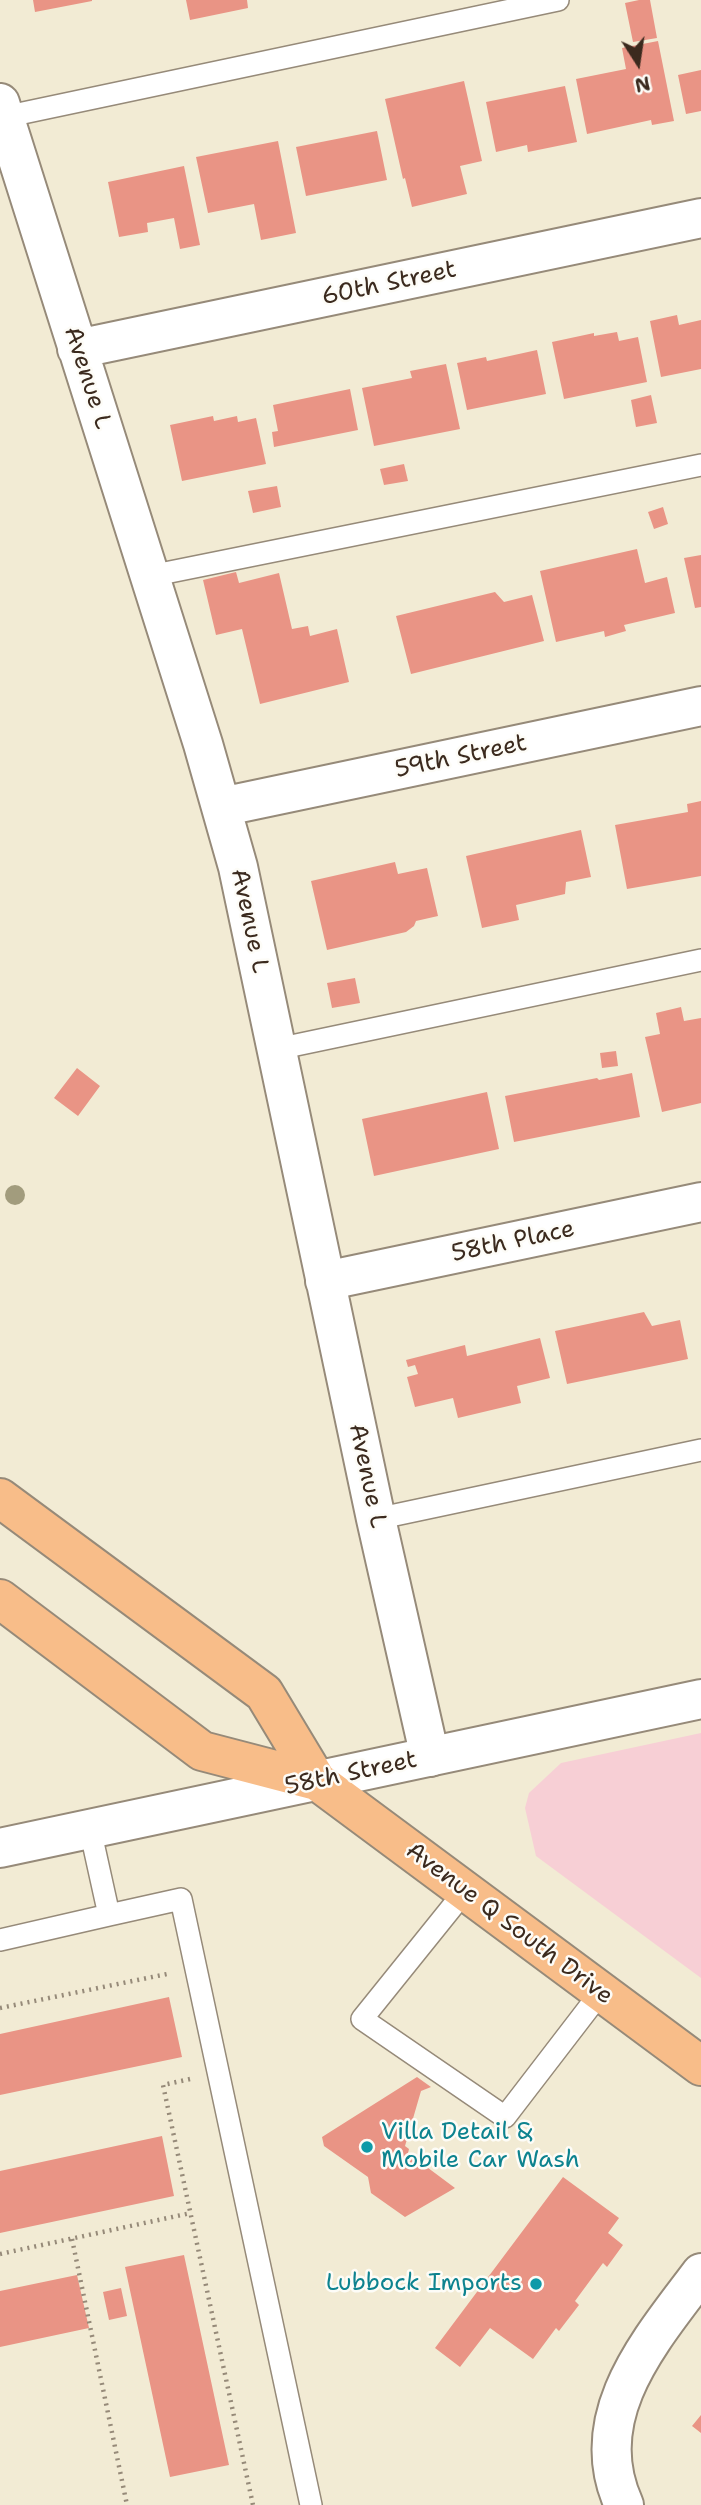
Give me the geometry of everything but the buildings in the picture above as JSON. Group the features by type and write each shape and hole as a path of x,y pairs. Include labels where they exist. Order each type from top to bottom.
{"highway":[{"path":"0,1486 40,1525"},
{"name":"Avenue Q South Drive","path":"0,1498 264,1693 317,1781"},
{"name":"Avenue Q South Drive","path":"0,1600 202,1751 317,1781 701,2067"},
{"path":"0,1610 97,1674"}],"street":[{"name":"Avenue L","path":"2,110 150,576 238,867 376,1519 430,1757"},
{"name":"60th Street","path":"77,349 701,218"},
{"name":"59th Street","path":"221,807 701,706"},
{"name":"58th Place","path":"325,1281 701,1202"},
{"name":"58th Street","path":"0,1848 701,1699"},
{"path":"624,2505 616,2489 611,2445 618,2402 642,2352 701,2273"}],"lane":[{"path":"2,110 558,0"},
{"path":"150,576 701,466"},
{"path":"276,1049 701,960"},
{"path":"376,1519 701,1450"},
{"path":"90,1829 109,1915"},
{"path":"465,1891 362,2018 505,2117 601,1992"},
{"path":"0,1940 181,1899 311,2505"}],"path":[{"path":"0,2008 172,1973"},
{"path":"195,2078 163,2085 252,2505"},
{"path":"0,2254 191,2213"},
{"path":"72,2239 127,2505"}],"shaded area":[{"path":"701,1733 701,1978 536,1856 525,1808 529,1793 561,1763"}],"place":[{"name":"Villa Detail & Mobile Car Wash","path":"367,2147"},
{"name":"Lubbock Imports","path":"536,2284"}]}
